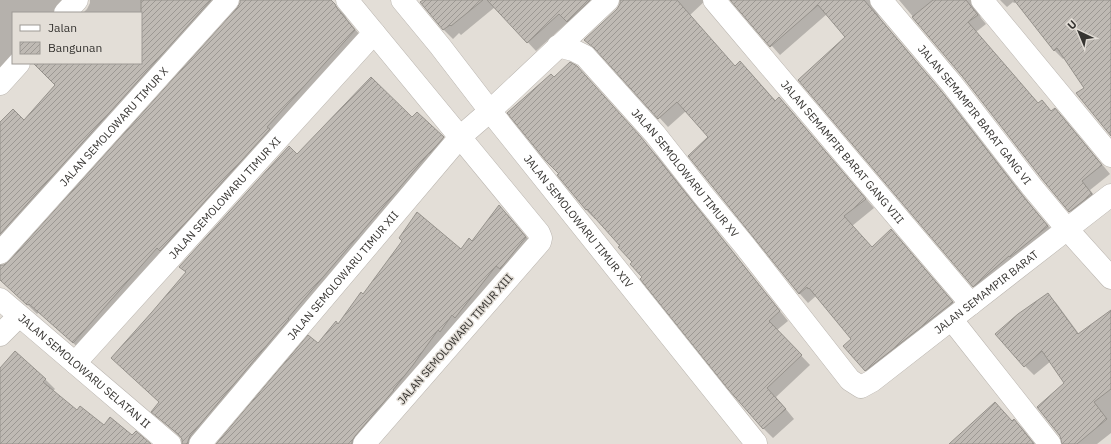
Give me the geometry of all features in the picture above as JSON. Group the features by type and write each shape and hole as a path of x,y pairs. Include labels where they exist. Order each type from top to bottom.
{"street":[{"path":"66,12 77,0"},
{"name":"JALAN SEMOLOWARU TIMUR X","path":"0,253 228,0"},
{"path":"347,0 460,137"},
{"name":"JALAN SEMOLOWARU TIMUR XIV","path":"402,0 756,443"},
{"path":"490,111 608,0"},
{"name":"JALAN SEMAMPIR BARAT GANG VIII","path":"714,0 971,304"},
{"name":"JALAN SEMAMPIR BARAT GANG VI","path":"881,0 952,84 1067,230 1111,278"},
{"path":"982,0 1111,156"},
{"name":"JALAN SEMOLOWARU TIMUR XI","path":"75,364 374,33"},
{"name":"JALAN SEMOLOWARU TIMUR XV","path":"558,46 573,50 584,56 655,134 850,380 861,387"},
{"path":"0,84 18,64"},
{"name":"JALAN SEMOLOWARU TIMUR XII","path":"200,444 460,137 490,111"},
{"name":"JALAN SEMOLOWARU TIMUR XIII","path":"364,444 540,242 541,238 539,233 460,137"},
{"name":"JALAN SEMAMPIR BARAT","path":"861,387 872,382 1111,195"},
{"name":"JALAN SEMOLOWARU SELATAN II","path":"0,299 170,444"},
{"path":"0,336 19,316"},
{"path":"952,320 1050,444"}],"building":[{"path":"141,0 211,0 0,234 0,122 13,109 24,120 55,85 34,64 142,64"},
{"path":"240,0 331,0 355,30 267,127 270,129 160,251 157,248 73,343 29,304 27,305 0,280 0,265 4,265 9,261 237,8"},
{"path":"423,0 483,0 451,26 450,25 443,30 420,2"},
{"path":"487,0 590,0 567,22 559,14 527,43"},
{"path":"620,0 677,0 735,66 740,61 775,101 779,97 866,199 844,216 872,247 891,229 953,302 865,371 843,346 851,339 809,288 808,289 807,287 799,294 688,156 708,137 677,102 658,119 594,48 584,40 617,9 620,4"},
{"path":"730,0 864,0 942,92 1048,226 1010,257 1009,256 973,287 798,80 845,37 818,5 770,47"},
{"path":"933,0 966,0 978,15 968,22 1038,103 1042,100 1051,111 1055,108 1102,165 1082,181 1092,194 1069,212 962,76 912,17"},
{"path":"1014,0 1111,0 1111,136 1076,93 1084,88 1057,48 1054,51"},
{"path":"570,62 577,66 640,136 780,311 769,321 802,355 767,388 786,409 763,429 728,389 640,279 642,277 630,264 632,262 618,247 620,246 587,209 586,210 557,175 559,174 546,161 507,113 551,74 554,77"},
{"path":"371,77 412,117 417,112 444,137 288,318 289,319 190,436 188,444 182,444 182,439 178,434 151,412 159,402 111,358 186,272 179,267 289,146 297,154"},
{"path":"499,205 526,237 500,269 496,266 455,318 452,315 440,332 438,330 394,390 355,436 352,444 216,444 308,335 318,343 336,321 338,324 361,292 363,294 402,241 399,238 417,212 461,249 469,238 472,241"},
{"path":"1048,293 1078,334 1111,310 1111,389 1094,402 1107,419 1077,444 1062,444 1060,436 1037,407 1064,383 1042,351 1024,367 995,334 1018,314"},
{"path":"15,351 46,379 43,382 77,410 80,406 104,425 110,417 132,435 136,431 151,444 0,444 0,368"},
{"path":"995,402 1012,421 1014,419 1034,444 949,444"}]}
